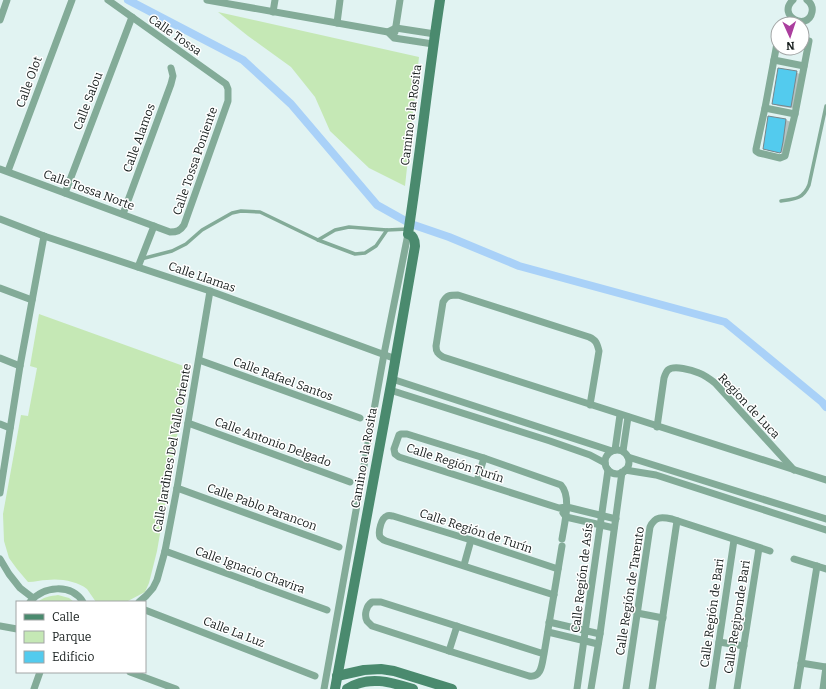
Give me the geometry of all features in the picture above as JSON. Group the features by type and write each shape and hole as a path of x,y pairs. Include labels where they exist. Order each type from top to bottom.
{"street":[{"path":"0,20 7,0"},
{"name":"Calle Olot","path":"8,172 72,0"},
{"name":"Calle Tossa","path":"108,0 226,84 228,89"},
{"path":"273,12 275,0"},
{"path":"337,23 340,0"},
{"path":"394,38 400,0"},
{"name":"Camino a la Rosita","path":"324,689 408,229 440,0"},
{"path":"791,16 788,10 793,0"},
{"path":"807,0 812,5 810,16"},
{"path":"211,1 388,32 394,38 434,39"},
{"name":"Calle Salou","path":"65,193 132,17"},
{"path":"388,32 396,28 434,39"},
{"path":"774,56 756,151 780,158 785,156 795,114 806,56"},
{"path":"774,60 804,66"},
{"name":"Calle Alamos","path":"123,214 171,84 173,76 171,68"},
{"name":"Calle Tossa Poniente","path":"170,232 176,232 184,225 228,101 228,89"},
{"path":"764,108 795,114"},
{"name":"Calle Tossa Norte","path":"0,168 170,232"},
{"name":"Calle Llamas","path":"0,218 44,236 210,291 396,359"},
{"path":"138,267 154,226"},
{"name":"Camino a la Rosita","path":"335,689 396,359 415,246 414,238 408,229"},
{"path":"0,492 20,366 44,236"},
{"path":"0,288 32,300"},
{"name":"Calle Jardines Del Valle Oriente","path":"140,601 153,588 157,580 165,551 210,291"},
{"path":"590,405 599,351 597,343 594,339 458,295 446,297 443,302 436,346 438,354 443,357 590,405 620,414 628,418 826,480"},
{"path":"0,358 20,366"},
{"name":"Calle Rafael Santos","path":"199,360 360,418"},
{"name":"Region de Luca","path":"657,427 664,378 669,369 675,367 699,373 715,383 794,470"},
{"path":"392,379 826,519"},
{"path":"390,390 590,455 605,463"},
{"path":"619,452 608,454 605,458 605,463 608,470 612,473 617,474 623,471 628,464 619,452 620,414"},
{"path":"501,426 504,416"},
{"path":"619,452 628,418"},
{"name":"Calle Antonio Delgado","path":"188,423 350,482"},
{"path":"0,424 10,428"},
{"name":"Calle Región Turín","path":"563,508 567,497 565,488 562,485 484,458 407,434 398,435 394,449 396,456 563,508 616,519"},
{"path":"477,482 484,458"},
{"name":"Calle Región de Asís","path":"577,689 608,470"},
{"path":"623,471 656,475 826,530"},
{"name":"Calle Región de Asís","path":"591,689 623,471"},
{"name":"Calle Pablo Parancon","path":"177,488 339,547"},
{"path":"761,510 764,500"},
{"path":"563,508 566,517 614,528"},
{"name":"Calle Región de Turín","path":"464,565 386,541 380,535 383,520 387,516 393,516 558,569"},
{"name":"Calle Región de Asís","path":"544,654 566,517"},
{"name":"Calle Región de Tarento","path":"626,689 636,613 652,522 660,518 672,519 770,551"},
{"path":"652,689 677,521"},
{"path":"471,540 464,565 554,595"},
{"name":"Calle Región de Bari","path":"712,689 734,540"},
{"name":"Calle Regiponde Bari","path":"737,689 759,548"},
{"name":"Calle Ignacio Chavira","path":"165,551 327,610"},
{"path":"0,559 9,574 32,600 47,590 63,589 73,593 83,601"},
{"path":"794,559 826,569"},
{"path":"797,689 816,566"},
{"path":"372,602 381,602 457,626 544,654 540,672 533,676 372,626 366,621 365,615 369,604 372,602"},
{"name":"Calle La Luz","path":"146,610 315,676"},
{"path":"636,613 662,618"},
{"name":"Calle Región de Asís","path":"550,622 600,634"},
{"path":"0,626 16,629"},
{"path":"449,651 457,626"},
{"name":"Calle Región de Asís","path":"548,632 598,644"},
{"path":"719,642 744,646"},
{"path":"801,662 826,667 823,689"},
{"path":"337,676 381,668 452,689"},
{"path":"34,689 40,673"},
{"path":"133,673 176,689"},
{"path":"347,689 363,681 375,680 413,689"}],"lane":[{"path":"781,201 800,197 805,192 809,184 826,106"},
{"path":"141,259 172,251 186,244 202,230 232,213 241,211 260,212 318,240 355,254 365,253 376,246 387,230"},
{"path":"318,240 335,230 349,227 387,230 408,229"}],"green space":[{"path":"218,12 419,57 405,186 369,168 330,131 315,97 291,67"},
{"path":"39,314 189,368 157,551 149,583 145,592 128,601 95,601 83,586 68,581 52,579 28,582 9,558 4,541 3,514 21,415 28,416 37,368 30,366"},
{"path":"58,595 69,598 73,601 39,601 50,596"}],"building":[{"path":"778,68 797,71 791,107 772,104"},
{"path":"768,116 786,119 780,153 763,149"}],"waterway":[{"path":"128,0 243,60 291,104 377,205 411,224 449,237 519,266 725,322 822,402 826,407"}]}
